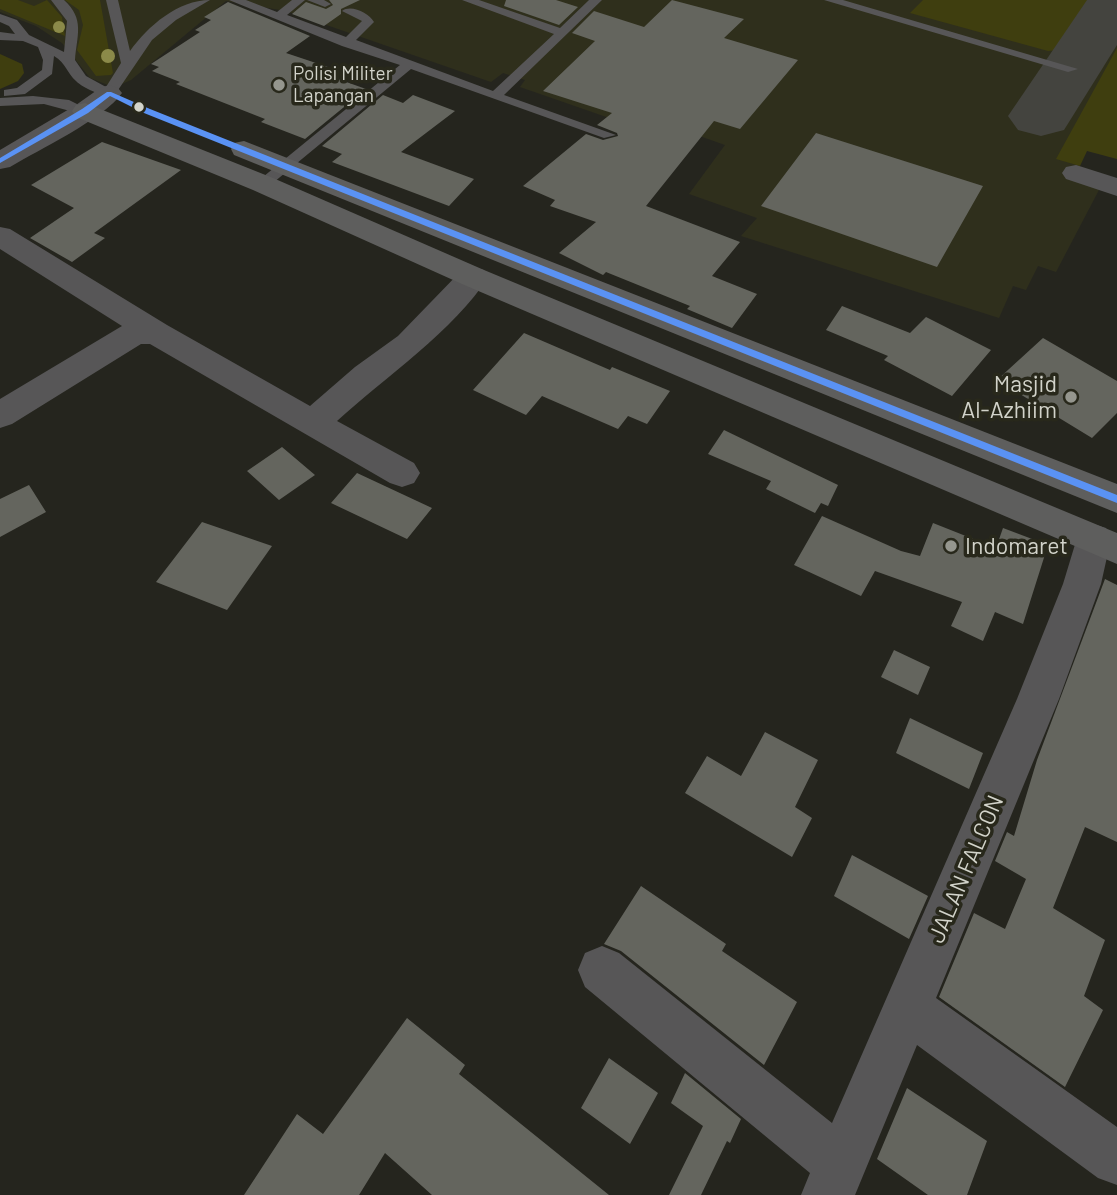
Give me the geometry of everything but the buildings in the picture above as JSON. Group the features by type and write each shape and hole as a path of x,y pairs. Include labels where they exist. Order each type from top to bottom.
{"highway":[{"path":"97,102 275,174 1116,498"},
{"path":"275,174 473,277 1105,544"}],"street":[{"path":"0,161 97,102"},
{"path":"1076,173 1117,187"},
{"path":"0,236 156,333 402,472"},
{"path":"313,423 367,375 409,344 473,277"},
{"path":"0,415 135,333 156,333"},
{"name":"JALAN FALCON","path":"834,1179 1038,699 1082,584 1105,544"},
{"path":"602,970 834,1179"},
{"path":"908,1008 1117,1159"}],"lane":[{"path":"57,0 72,14 76,29 69,60"},
{"path":"112,0 126,61"},
{"path":"97,102 126,61 154,29 204,0"},
{"path":"278,17 299,0"},
{"path":"468,0 562,32"},
{"path":"495,96 597,0"},
{"path":"830,0 1072,69"},
{"path":"244,1 278,17 407,66 609,135"},
{"path":"346,43 368,22 366,18 348,11"},
{"path":"0,18 13,23 25,38"},
{"path":"0,36 25,38 69,60 97,102"},
{"path":"0,96 20,91 48,71 49,60 43,45"},
{"path":"275,174 407,66"},
{"path":"0,102 44,98 97,102"}],"shaded area":[{"path":"0,0 1117,0 1117,118 1088,146 1077,169 1100,188 1056,272 1038,266 1026,290 1013,286 999,318 741,236 757,218 689,194 725,145 674,127 664,137 520,87 525,80 503,73 491,82 286,11 226,1 131,80 108,85 90,78 62,43 36,26 0,12"},
{"path":"0,0 18,0 34,6 47,0 62,17 65,36 0,9"},
{"path":"65,0 100,0 113,73 111,75 96,76 77,50 83,25 79,10"},
{"path":"923,0 1089,0 1059,50 1048,51 910,13"},
{"path":"1117,48 1117,159 1087,151 1080,166 1056,159"},
{"path":"0,54 22,64 24,73 18,81 0,89"}],"taxiway":[{"path":"1041,116 1116,0"}],"transit line":[{"path":"0,161 85,111 109,93 147,111 1117,499"}],"place":[{"name":"Polisi Militer Lapangan","path":"279,85"},
{"name":"Masjid Al-Azhiim","path":"1071,397"},
{"name":"Indomaret","path":"951,546"}]}
